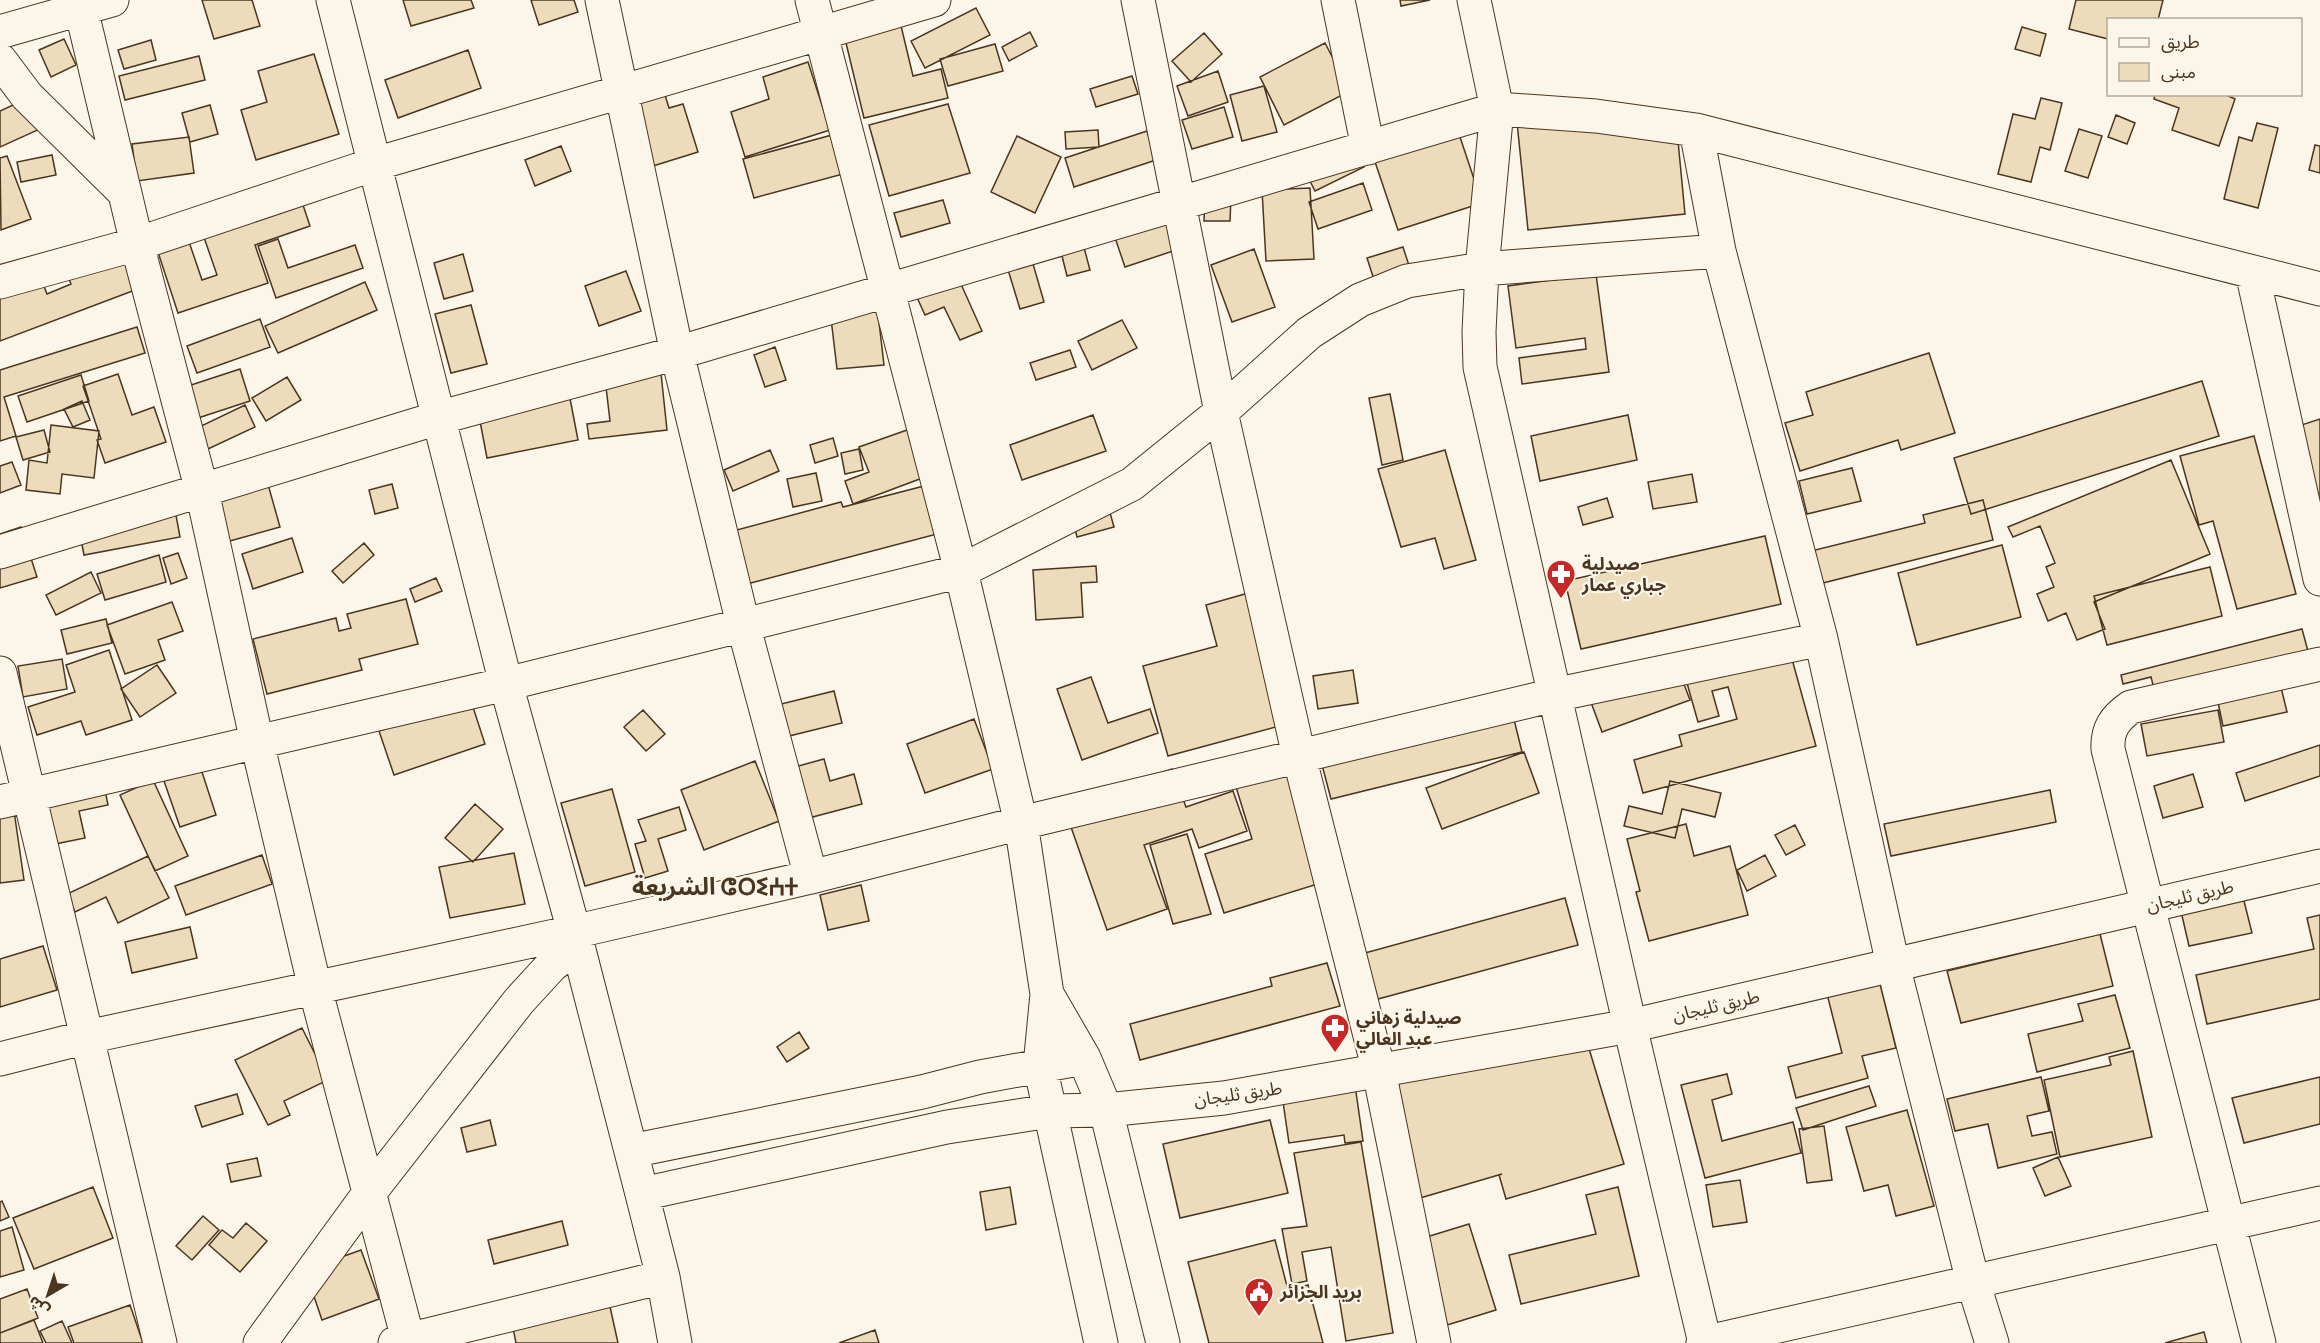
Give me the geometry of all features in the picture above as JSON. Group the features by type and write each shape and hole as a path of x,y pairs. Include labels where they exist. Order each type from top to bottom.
{"street":[{"path":"112,0 81,5 1,55 27,96 125,193"},
{"path":"333,0 506,684 576,939 642,1194 663,1277 675,1343"},
{"path":"602,0 677,352 743,624 811,877"},
{"path":"812,0 961,571 1021,823 1047,994 1040,1066 1101,1343"},
{"path":"0,282 137,243 375,164 934,0"},
{"path":"1138,0 1221,412 1299,756 1379,1071 1434,1343"},
{"path":"1338,0 1368,148"},
{"path":"1474,0 1497,109 1482,269 1480,367 1704,1343 2320,1203"},
{"path":"81,5 137,243 202,491 257,742 315,988 370,1192 404,1342 663,1277"},
{"path":"0,552 438,418 677,352 1497,109 1596,116 1696,130 2320,290"},
{"path":"1696,130 1719,251 1821,639 1893,965 1973,1282 1992,1343"},
{"path":"15,799 506,684 961,571 1132,484 1221,412 1309,333 1360,300 1407,282 1482,269 1719,251"},
{"path":"2252,272 2320,579"},
{"path":"0,1059 87,1037 315,988 576,939 1021,823 1299,756 1554,695 1821,639"},
{"path":"2259,1343 2108,749 2107,735 2114,722 2131,707 2320,664"},
{"path":"0,673 15,799 87,1037 160,1343"},
{"name":"طريق ثليجان","path":"642,1194 947,1127 1050,1111 1106,1110 1224,1098 1630,1026 2320,866"},
{"path":"260,1343 370,1192 519,1001 576,939"},
{"path":"1047,994 1084,1058 1106,1110 1163,1343"},
{"path":"631,1151 1084,1058"}],"building":[{"path":"202,0 252,0 260,26 214,39"},
{"path":"403,0 471,0 474,8 411,26"},
{"path":"531,0 574,0 578,12 539,25"},
{"path":"1400,0 1430,0 1401,6"},
{"path":"2076,0 2163,0 2158,18 2107,18 2107,39 2069,29"},
{"path":"976,8 990,35 925,68 911,41"},
{"path":"897,9 913,76 941,69 948,98 864,118 841,22"},
{"path":"2022,27 2046,34 2040,56 2015,49"},
{"path":"1030,32 1037,46 1009,61 1002,47"},
{"path":"1204,33 1222,54 1191,82 1172,61"},
{"path":"64,39 76,65 51,77 39,50"},
{"path":"151,40 156,60 124,69 118,50"},
{"path":"1325,43 1350,91 1284,125 1260,77"},
{"path":"995,44 1003,71 948,86 940,59"},
{"path":"468,50 481,88 398,118 385,80"},
{"path":"314,54 339,134 256,160 241,110 267,102 258,71"},
{"path":"199,56 205,80 125,100 119,76"},
{"path":"808,62 830,130 745,157 731,112 769,99 763,77"},
{"path":"1218,71 1228,102 1188,116 1177,86"},
{"path":"1132,76 1138,94 1096,107 1090,89"},
{"path":"662,85 669,108 683,104 698,152 653,166 631,95"},
{"path":"1264,86 1277,132 1242,141 1230,95"},
{"path":"2155,96 2228,96 2235,99 2219,146 2172,130 2179,108 2154,99"},
{"path":"2041,98 2062,103 2050,150 2040,147 2031,182 1998,174 2013,114 2035,119"},
{"path":"26,99 40,129 0,147 0,111"},
{"path":"948,104 970,173 889,196 869,125"},
{"path":"210,105 218,134 190,142 182,113"},
{"path":"1224,107 1233,137 1192,149 1182,120"},
{"path":"2116,115 2135,123 2127,144 2108,137"},
{"path":"1454,119 1482,203 1398,230 1370,147"},
{"path":"1676,120 1685,214 1528,230 1517,122"},
{"path":"2257,123 2278,128 2258,208 2224,199 2239,137 2252,141"},
{"path":"2079,129 2102,136 2088,178 2065,171"},
{"path":"1098,130 1099,147 1066,149 1065,132"},
{"path":"1147,131 1156,160 1074,187 1065,158"},
{"path":"832,135 843,174 754,198 743,159"},
{"path":"1017,136 1061,157 1035,213 991,192"},
{"path":"189,137 194,173 137,181 132,144"},
{"path":"2315,145 2320,146 2320,173 2309,170"},
{"path":"561,146 571,171 535,186 525,160"},
{"path":"1353,146 1364,167 1315,191 1305,171"},
{"path":"52,155 56,175 21,182 17,162"},
{"path":"7,156 31,219 1,230 0,158"},
{"path":"1363,183 1372,210 1318,229 1309,202"},
{"path":"297,187 310,226 255,245 268,283 178,313 154,240 185,230 202,280 217,275 198,220"},
{"path":"1310,188 1314,259 1266,261 1262,190"},
{"path":"1205,196 1231,197 1230,221 1204,221"},
{"path":"943,200 950,223 901,237 894,213"},
{"path":"1166,201 1182,248 1125,267 1109,220"},
{"path":"1078,225 1090,270 1067,276 1062,256 1044,261"},
{"path":"278,239 288,268 355,245 363,268 276,298 258,246"},
{"path":"1027,243 1044,302 1020,309 1002,250"},
{"path":"118,245 135,290 0,341 0,282 37,268 47,294 71,284 63,265"},
{"path":"1403,247 1413,278 1377,289 1367,258"},
{"path":"1254,249 1275,307 1232,322 1211,265"},
{"path":"463,254 473,291 444,299 434,263"},
{"path":"952,264 982,331 960,340 944,307 925,315 910,282"},
{"path":"626,271 641,311 599,326 585,286"},
{"path":"1596,274 1609,372 1522,384 1519,358 1586,349 1585,338 1516,348 1508,286"},
{"path":"365,282 377,310 278,353 265,326"},
{"path":"471,305 487,364 451,373 435,314"},
{"path":"877,305 884,365 837,369 830,310"},
{"path":"260,319 270,347 197,373 187,346"},
{"path":"1122,320 1137,348 1092,370 1078,341"},
{"path":"137,327 145,353 4,397 16,436 0,441 0,370"},
{"path":"775,347 786,380 765,387 754,355"},
{"path":"1070,350 1076,367 1036,380 1030,363"},
{"path":"1929,353 1955,433 1901,450 1898,440 1800,471 1785,423 1813,415 1806,392"},
{"path":"660,364 667,430 589,439 587,424 610,421 604,370"},
{"path":"240,369 250,401 198,418 188,386"},
{"path":"118,374 132,415 154,407 166,442 105,463 97,440 101,439 83,386"},
{"path":"81,375 89,401 27,422 18,396"},
{"path":"287,377 301,400 266,421 252,398"},
{"path":"2202,381 2219,436 1971,514 1954,458"},
{"path":"567,383 578,440 487,458 476,400"},
{"path":"1390,394 1403,460 1382,465 1369,398"},
{"path":"82,401 90,420 73,427 64,409"},
{"path":"245,405 255,427 208,449 197,428"},
{"path":"1093,415 1106,451 1022,480 1010,445"},
{"path":"1628,415 1637,460 1540,481 1531,436"},
{"path":"2320,419 2320,547 2283,431"},
{"path":"51,425 99,431 94,478 62,474 60,494 26,490 29,460 47,463"},
{"path":"44,430 50,452 23,460 16,437"},
{"path":"907,430 925,477 853,504 845,481 869,472 859,447"},
{"path":"2254,436 2296,594 2237,609 2213,521 2199,525 2180,456"},
{"path":"833,438 838,456 815,463 810,445"},
{"path":"859,449 863,470 845,474 841,453"},
{"path":"770,450 779,471 733,491 724,470"},
{"path":"1445,450 1476,560 1444,569 1435,538 1401,547 1378,469"},
{"path":"2171,460 2210,554 2094,602 2105,629 2077,640 2066,613 2048,621 2037,594 2054,587 2046,567 2055,563 2040,526 2013,537 2008,527"},
{"path":"12,462 21,485 0,493 0,466"},
{"path":"262,463 280,527 226,542 208,478"},
{"path":"1852,468 1861,501 1807,514 1799,481"},
{"path":"816,473 822,501 793,507 787,479"},
{"path":"1692,474 1697,502 1653,509 1648,482"},
{"path":"392,484 398,508 375,514 369,490"},
{"path":"924,486 937,534 747,584 733,531 841,502 843,507"},
{"path":"1607,498 1613,517 1583,525 1578,507"},
{"path":"173,499 180,537 84,555 77,518"},
{"path":"1983,500 1993,540 1819,584 1811,551 1925,523 1923,515"},
{"path":"1107,502 1114,527 1077,537 1071,513"},
{"path":"21,527 37,577 0,588 0,534"},
{"path":"1765,536 1781,604 1581,649 1565,581"},
{"path":"292,538 303,572 253,589 242,554"},
{"path":"364,543 374,555 343,583 332,571"},
{"path":"2002,545 2021,617 1917,645 1898,573"},
{"path":"178,553 187,578 171,584 163,558"},
{"path":"159,555 166,582 105,600 97,574"},
{"path":"1096,566 1097,582 1081,583 1083,617 1036,620 1033,570"},
{"path":"2210,567 2222,616 2107,645 2094,596"},
{"path":"91,572 101,593 56,615 46,595"},
{"path":"436,578 442,591 415,602 410,589"},
{"path":"1252,592 1287,724 1168,756 1143,666 1217,646 1206,605"},
{"path":"406,599 418,644 359,659 362,670 267,694 253,639 336,618 339,631 351,628 347,614"},
{"path":"172,602 183,631 158,640 165,660 125,674 107,625"},
{"path":"106,619 112,643 67,654 61,630"},
{"path":"2302,629 2312,666 2158,704 2151,677 2123,684 2121,675"},
{"path":"1787,641 1816,746 1643,793 1634,760 1682,746 1679,735 1737,719 1728,687 1712,691 1719,716 1698,722 1683,669"},
{"path":"109,650 132,720 86,735 81,721 37,735 28,707 75,692 66,665"},
{"path":"62,659 67,689 23,697 18,666"},
{"path":"1676,663 1690,700 1602,732 1582,678"},
{"path":"157,665 176,693 140,717 121,689"},
{"path":"1353,670 1358,703 1318,709 1313,676"},
{"path":"1091,677 1108,723 1150,709 1158,733 1082,760 1057,689"},
{"path":"2279,679 2287,712 2223,726 2216,693"},
{"path":"834,691 842,723 785,737 777,705"},
{"path":"1508,695 1522,752 1331,799 1316,742"},
{"path":"471,701 485,744 394,775 379,731"},
{"path":"643,710 665,734 646,751 624,727"},
{"path":"2218,710 2224,742 2147,756 2141,724"},
{"path":"974,719 993,769 925,793 907,744"},
{"path":"2320,745 2320,776 2245,801 2236,773"},
{"path":"1524,752 1539,793 1442,829 1426,788"},
{"path":"1285,758 1324,882 1224,913 1205,854 1252,839 1232,774"},
{"path":"824,759 830,781 854,774 862,804 805,819 791,768"},
{"path":"755,761 779,821 704,850 681,790"},
{"path":"201,769 216,815 180,827 164,781"},
{"path":"1172,769 1186,807 1233,791 1247,831 1199,848 1192,829 1144,845 1167,909 1107,930 1064,807"},
{"path":"2193,774 2203,807 2163,818 2154,786"},
{"path":"153,780 188,856 155,871 120,795"},
{"path":"1670,781 1721,793 1715,817 1682,809 1675,838 1624,826 1629,806 1662,814"},
{"path":"104,785 108,805 79,811 85,838 55,844 45,798"},
{"path":"612,789 635,872 585,886 561,803"},
{"path":"2050,790 2056,822 1891,856 1884,824"},
{"path":"12,797 24,880 0,883 0,799"},
{"path":"475,804 503,829 473,862 445,838"},
{"path":"679,807 686,830 658,839 668,871 645,878 635,844 646,841 638,820"},
{"path":"1686,824 1694,856 1730,846 1748,915 1649,941 1636,892 1640,891 1627,839"},
{"path":"1795,825 1805,845 1786,855 1775,835"},
{"path":"1187,834 1211,914 1173,924 1150,845"},
{"path":"514,853 525,904 450,918 439,867"},
{"path":"262,855 272,884 186,915 175,886"},
{"path":"1765,855 1776,876 1747,891 1737,870"},
{"path":"148,856 169,898 118,923 106,897 75,912 67,894"},
{"path":"861,885 869,921 828,930 820,895"},
{"path":"2242,893 2252,933 2189,946 2180,907"},
{"path":"1565,898 1578,945 1378,999 1365,953"},
{"path":"2320,915 2320,999 2207,1024 2196,975 2314,949 2307,918"},
{"path":"190,927 197,958 132,973 125,942"},
{"path":"2100,934 2113,986 1961,1023 1947,971"},
{"path":"43,946 57,990 0,1007 0,959"},
{"path":"1327,963 1340,1006 1140,1060 1130,1024 1272,986 1270,978"},
{"path":"1878,976 1896,1048 1862,1056 1868,1078 1796,1098 1788,1067 1842,1053 1826,990"},
{"path":"2115,995 2130,1048 2037,1072 2028,1034 2083,1021 2078,1004"},
{"path":"1580,1019 1624,1164 1506,1199 1499,1175 1502,1174 1420,1198 1384,1078"},
{"path":"302,1028 328,1080 284,1101 290,1115 268,1125 235,1060"},
{"path":"799,1032 809,1048 787,1062 777,1047"},
{"path":"2133,1051 2152,1137 2060,1157 2044,1080 2111,1065 2109,1057"},
{"path":"1727,1074 1732,1094 1712,1100 1722,1141 1793,1122 1801,1153 1705,1178 1681,1085"},
{"path":"2041,1077 2049,1111 2027,1116 2032,1136 2052,1132 2057,1154 1998,1168 1988,1124 1955,1131 1947,1099"},
{"path":"2320,1077 2320,1124 2244,1143 2232,1098"},
{"path":"1355,1085 1363,1141 1345,1143 1344,1135 1289,1143 1282,1095"},
{"path":"1869,1086 1876,1106 1803,1130 1796,1108"},
{"path":"237,1094 243,1114 202,1127 195,1106"},
{"path":"1907,1110 1934,1206 1896,1216 1888,1185 1864,1191 1846,1127"},
{"path":"490,1120 496,1145 467,1152 461,1128"},
{"path":"1270,1120 1288,1193 1180,1218 1163,1144"},
{"path":"1824,1126 1832,1180 1807,1183 1799,1129"},
{"path":"1361,1142 1393,1333 1346,1341 1331,1247 1302,1252 1307,1281 1292,1284 1282,1229 1307,1226 1294,1153"},
{"path":"2058,1157 2071,1186 2045,1196 2033,1168"},
{"path":"257,1158 261,1176 231,1182 227,1164"},
{"path":"1740,1180 1747,1222 1713,1227 1706,1185"},
{"path":"93,1187 113,1238 34,1269 13,1218"},
{"path":"1010,1187 1016,1224 986,1230 980,1192"},
{"path":"1618,1187 1639,1276 1521,1304 1509,1255 1596,1234 1586,1195"},
{"path":"2,1201 9,1217 0,1221 0,1202"},
{"path":"203,1216 219,1230 192,1260 176,1246"},
{"path":"562,1221 568,1245 494,1264 488,1240"},
{"path":"246,1223 267,1241 240,1272 209,1245 222,1230 233,1238"},
{"path":"1469,1224 1496,1310 1447,1325 1420,1239"},
{"path":"12,1227 24,1270 0,1277 0,1231"},
{"name":"بريد الجزائر","path":"1275,1240 1288,1290 1308,1285 1323,1343 1209,1343 1188,1262"},
{"path":"361,1250 379,1299 322,1320 305,1270"},
{"path":"605,1284 618,1343 516,1343 508,1303"},
{"path":"27,1289 38,1318 0,1333 0,1299"},
{"path":"130,1305 143,1343 74,1343 68,1327"},
{"path":"34,1320 43,1343 0,1343 0,1333"},
{"path":"62,1321 72,1343 46,1343 40,1331"},
{"path":"875,1330 879,1343 839,1343"},
{"path":"2204,1332 2207,1343 2165,1343"}],"place":[{"name":"صيدلية جباري عمار","path":"1561,600"},
{"name":"صيدلية زهاني عبد العالي","path":"1335,1054"},
{"name":"بريد الجزائر","path":"1259,1318"}],"district":[{"name":"الشريعة ⵛⵔⵉⵄⵜ","path":"715,887"}]}
